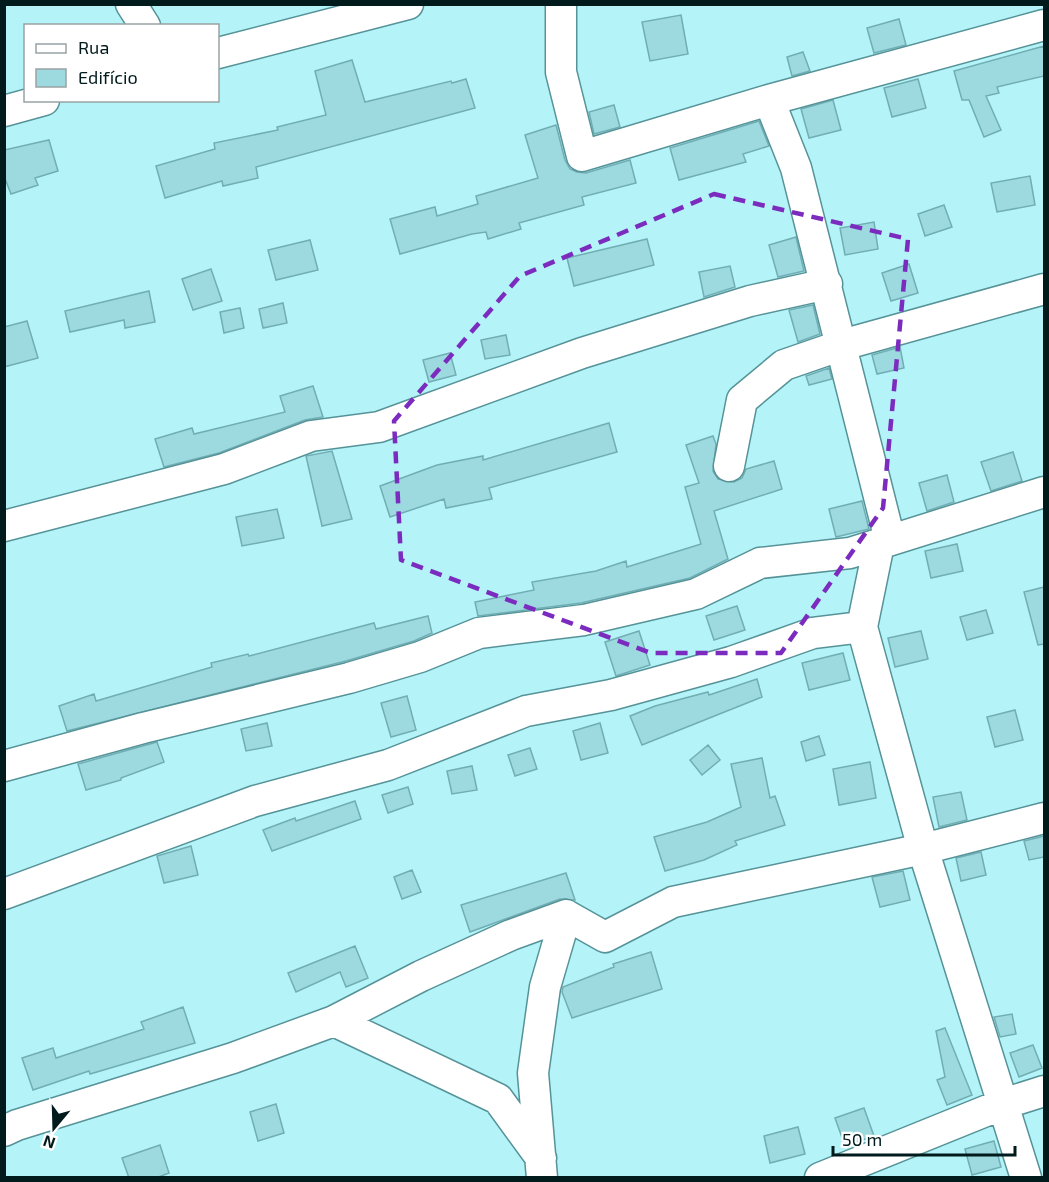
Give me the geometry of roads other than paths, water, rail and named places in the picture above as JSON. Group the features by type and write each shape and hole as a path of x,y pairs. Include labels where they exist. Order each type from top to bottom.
{"street":[{"path":"131,4 144,24"},
{"path":"219,53 408,4"},
{"path":"561,4 561,72 582,156 769,100 1044,25"},
{"path":"769,100 796,168 827,284 885,542 862,627 923,849 1026,1178"},
{"path":"4,111 37,102"},
{"path":"4,526 224,469 311,436 379,427 582,353 750,301 827,284"},
{"path":"729,466 742,400 784,365 842,345 1044,289"},
{"path":"4,766 143,728 349,678 420,657 479,633 584,620 696,594 760,563 850,553 1044,492"},
{"path":"4,894 255,801 388,765 526,711 611,695 731,662 813,633 862,627"},
{"path":"4,1131 233,1058 334,1021 422,976 512,935 566,915 605,937 673,902 923,849 1044,818"},
{"path":"542,1168 533,1073 545,987 566,915"},
{"path":"334,1021 498,1099 542,1168"},
{"path":"820,1178 1003,1104 1044,1091"}]}
